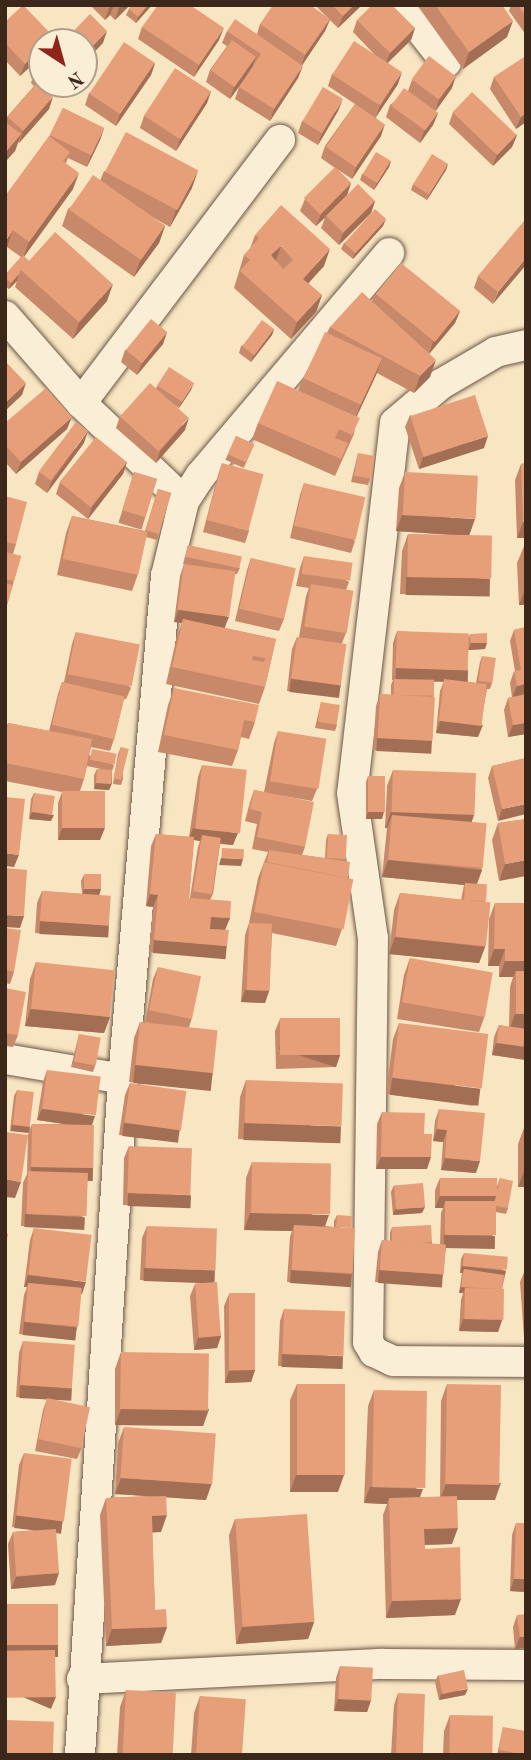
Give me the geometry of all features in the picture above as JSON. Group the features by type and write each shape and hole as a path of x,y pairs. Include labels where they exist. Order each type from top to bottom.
{"street":[{"path":"401,5 446,62"},
{"path":"80,403 280,140"},
{"path":"80,1755 82,1679 123,1079 166,576 184,500 221,448 389,253"},
{"path":"5,316 80,403 184,500"},
{"path":"526,345 496,352 440,384 395,422 352,793 373,938 368,1342 374,1352 393,1361 526,1362"},
{"path":"5,1059 123,1079"},
{"path":"82,1679 383,1664 526,1665"}],"building":[{"path":"23,5 45,28 28,28 28,61 25,64 5,43 5,22"},
{"path":"132,5 148,5 138,17 129,9"},
{"path":"158,5 190,5 224,28 199,65 142,27"},
{"path":"273,5 310,5 330,19 305,55 260,24"},
{"path":"332,5 354,5 343,16"},
{"path":"372,5 392,5 415,28 390,53 357,20"},
{"path":"435,5 502,5 513,21 469,52"},
{"path":"518,5 526,5 526,17"},
{"path":"90,14 107,31 98,40 98,28 76,28"},
{"path":"235,19 303,66 274,109 239,87 261,54 227,31"},
{"path":"232,40 256,57 235,87 211,70"},
{"path":"354,41 402,72 380,106 332,75"},
{"path":"124,42 155,63 120,114 96,98 98,81"},
{"path":"429,56 456,76 439,100 412,79"},
{"path":"526,56 526,113 521,117 494,77"},
{"path":"175,68 211,91 180,139 144,116"},
{"path":"323,87 343,99 322,133 302,121"},
{"path":"404,88 438,113 425,130 391,106"},
{"path":"472,92 517,135 497,155 453,112"},
{"path":"28,93 28,98 52,98 23,131 7,117"},
{"path":"355,104 385,124 356,167 326,147"},
{"path":"63,108 104,128 91,155 50,135"},
{"path":"5,122 21,134 5,153"},
{"path":"126,132 198,170 177,210 105,172"},
{"path":"49,136 70,152 63,161 79,173 29,242 13,230 5,242 5,196"},
{"path":"376,152 391,161 377,183 363,174"},
{"path":"432,154 448,164 429,195 413,185"},
{"path":"335,167 351,183 320,214 304,198"},
{"path":"93,175 165,225 141,260 69,209"},
{"path":"358,184 375,201 343,233 326,216"},
{"path":"281,205 330,249 303,279 322,295 297,322 240,271 250,260 244,255 259,238 255,235","holes":["281,246 293,260 283,269 271,255"]},
{"path":"375,209 386,219 355,253 344,243"},
{"path":"526,219 526,258 498,292 478,276"},
{"path":"55,232 113,284 79,322 21,270"},
{"path":"23,255 29,261 11,283 5,275"},
{"path":"401,263 460,311 435,342 376,294"},
{"path":"362,292 436,360 420,376 330,327"},
{"path":"151,319 167,332 142,363 126,350"},
{"path":"262,320 274,329 254,355 242,346"},
{"path":"325,332 382,359 361,405 303,378"},
{"path":"5,361 26,383 5,403"},
{"path":"169,367 194,383 182,402 157,385"},
{"path":"277,381 360,418 352,435 339,429 335,438 348,443 341,459 258,423"},
{"path":"150,383 189,418 159,451 120,416"},
{"path":"46,388 72,417 21,462 5,445 5,423"},
{"path":"475,395 488,436 424,457 410,416"},
{"path":"76,422 88,431 51,481 39,472"},
{"path":"236,436 254,444 246,462 228,454"},
{"path":"96,437 127,462 91,507 59,482"},
{"path":"358,453 375,456 371,479 354,476"},
{"path":"222,463 264,474 248,531 207,520"},
{"path":"526,463 526,522 523,522 521,464"},
{"path":"134,472 157,479 145,517 122,510"},
{"path":"405,472 478,476 476,519 403,515"},
{"path":"304,483 365,497 355,540 294,526"},
{"path":"158,489 171,493 159,534 145,530"},
{"path":"5,496 27,502 16,544 5,542"},
{"path":"72,516 147,532 138,575 63,559"},
{"path":"408,534 492,535 491,578 407,577"},
{"path":"188,545 242,556 239,568 186,557"},
{"path":"526,546 526,589 525,589"},
{"path":"5,552 21,556 14,581 5,579"},
{"path":"304,556 353,563 350,581 301,574"},
{"path":"251,558 296,568 284,619 239,609"},
{"path":"184,564 235,571 229,617 178,610"},
{"path":"5,583 13,585 5,612"},
{"path":"311,584 353,591 347,633 304,626"},
{"path":"183,619 276,639 265,687 172,667","holes":["253,656 265,658 264,662 252,660"]},
{"path":"526,627 526,684 517,686 514,671 521,670 514,630"},
{"path":"397,631 469,634 468,670 396,668"},
{"path":"76,632 140,644 132,687 68,674"},
{"path":"487,633 487,643 471,643 470,634"},
{"path":"297,637 347,644 341,686 291,679"},
{"path":"482,656 496,658 492,683 479,681"},
{"path":"394,679 434,680 434,696 394,695"},
{"path":"444,679 487,684 482,726 439,721"},
{"path":"62,682 124,696 114,739 52,725"},
{"path":"174,688 259,705 255,722 244,720 238,750 164,735"},
{"path":"380,694 435,697 433,741 378,738"},
{"path":"526,694 526,723 513,725 508,698"},
{"path":"321,702 340,705 337,725 318,722"},
{"path":"8,723 92,739 84,779 5,763"},
{"path":"278,731 326,739 318,789 270,781"},
{"path":"121,747 129,749 121,780 113,778"},
{"path":"92,749 117,754 114,765 90,760"},
{"path":"526,758 526,804 502,809 492,766"},
{"path":"202,765 247,770 240,833 195,829"},
{"path":"97,769 112,770 111,784 96,783"},
{"path":"393,770 476,773 474,815 392,812"},
{"path":"368,776 385,776 385,812 368,812"},
{"path":"254,790 314,802 305,847 257,837 262,812 250,809"},
{"path":"62,791 105,791 105,828 62,828"},
{"path":"34,793 55,796 52,815 31,812"},
{"path":"5,797 25,799 19,855 5,853"},
{"path":"392,815 487,823 483,868 388,860"},
{"path":"526,819 526,860 505,864 498,823"},
{"path":"156,834 194,837 189,898 231,901 230,918 211,917 210,929 229,930 227,946 154,940 158,895 150,894"},
{"path":"328,834 347,835 346,859 327,858"},
{"path":"202,835 221,838 212,894 193,891"},
{"path":"222,848 244,849 243,859 221,858"},
{"path":"269,850 350,862 348,878 267,862"},
{"path":"264,862 353,879 344,929 254,912"},
{"path":"5,868 27,870 24,916 5,915"},
{"path":"84,874 101,874 101,889 84,889"},
{"path":"465,883 487,884 486,901 464,900"},
{"path":"42,891 111,896 109,926 40,921"},
{"path":"400,893 491,903 486,946 395,937"},
{"path":"495,903 526,903 526,961 505,961 505,949 494,949"},
{"path":"249,923 272,924 270,991 247,990"},
{"path":"5,928 21,930 14,972 5,970"},
{"path":"410,958 493,973 485,1017 402,1002"},
{"path":"36,962 115,970 110,1017 31,1009"},
{"path":"158,967 201,976 192,1019 149,1010"},
{"path":"516,971 526,971 526,1014 516,1014"},
{"path":"5,988 26,992 18,1035 5,1033"},
{"path":"280,1018 340,1018 340,1055 280,1055"},
{"path":"140,1022 218,1030 213,1073 136,1065"},
{"path":"399,1023 488,1034 482,1089 392,1078"},
{"path":"499,1025 526,1029 523,1047 496,1043"},
{"path":"79,1034 101,1038 96,1065 74,1062"},
{"path":"47,1070 101,1077 96,1115 42,1109"},
{"path":"246,1080 343,1083 341,1126 244,1123"},
{"path":"130,1083 186,1091 181,1131 124,1123"},
{"path":"17,1090 34,1092 30,1127 13,1125"},
{"path":"439,1109 485,1113 480,1161 445,1158 447,1130 437,1129"},
{"path":"382,1112 425,1113 424,1134 432,1134 431,1157 381,1157"},
{"path":"32,1124 94,1125 93,1168 31,1167"},
{"path":"526,1128 526,1171 524,1171"},
{"path":"5,1132 28,1135 21,1182 5,1179"},
{"path":"129,1146 192,1148 190,1195 127,1193"},
{"path":"252,1162 331,1163 330,1214 251,1213"},
{"path":"28,1171 88,1173 86,1216 26,1214"},
{"path":"440,1178 497,1178 497,1196 440,1196"},
{"path":"500,1178 513,1181 508,1208 496,1206"},
{"path":"423,1183 425,1207 396,1209 394,1186"},
{"path":"445,1201 496,1201 496,1235 445,1235"},
{"path":"337,1215 352,1216 351,1228 336,1227"},
{"path":"294,1225 355,1228 353,1273 292,1270"},
{"path":"431,1225 432,1242 392,1241 392,1227"},
{"path":"147,1226 217,1228 215,1270 146,1268"},
{"path":"34,1228 92,1235 86,1282 28,1275"},
{"path":"382,1240 446,1244 444,1274 380,1270"},
{"path":"464,1253 508,1257 507,1270 463,1266"},
{"path":"464,1269 504,1275 502,1289 461,1287"},
{"path":"217,1282 221,1336 199,1337 195,1284"},
{"path":"28,1283 82,1288 78,1327 25,1322"},
{"path":"465,1288 504,1289 503,1320 464,1319"},
{"path":"229,1293 255,1293 255,1370 229,1370"},
{"path":"284,1309 345,1311 343,1356 282,1354"},
{"path":"23,1341 75,1345 72,1389 20,1385"},
{"path":"121,1352 209,1354 208,1411 120,1409"},
{"path":"297,1384 345,1384 345,1475 297,1475"},
{"path":"447,1384 501,1385 499,1485 445,1484"},
{"path":"374,1390 427,1391 425,1488 372,1487"},
{"path":"47,1398 90,1407 81,1448 38,1439"},
{"path":"124,1427 216,1433 212,1484 120,1478"},
{"path":"24,1453 72,1459 64,1521 16,1516"},
{"path":"166,1496 167,1515 152,1516 155,1610 166,1609 167,1627 112,1629 106,1498"},
{"path":"457,1496 458,1528 424,1529 425,1549 460,1547 461,1599 392,1601 389,1498"},
{"path":"307,1514 315,1622 243,1627 235,1519"},
{"path":"516,1523 526,1523 526,1579 514,1579"},
{"path":"56,1529 59,1573 16,1576 13,1532"},
{"path":"5,1604 58,1604 58,1645 5,1645"},
{"path":"526,1614 526,1637 520,1637 517,1615"},
{"path":"55,1650 56,1697 6,1698 5,1651"},
{"path":"340,1666 373,1668 371,1701 338,1699"},
{"path":"464,1670 468,1689 443,1694 439,1675"},
{"path":"126,1690 176,1693 173,1755 123,1755"},
{"path":"398,1693 425,1694 423,1755 396,1755"},
{"path":"200,1696 246,1699 242,1755 196,1755"},
{"path":"450,1715 493,1716 492,1755 449,1755"},
{"path":"5,1720 54,1722 53,1755 5,1755"},
{"path":"503,1727 526,1731 526,1755 499,1750"}]}
